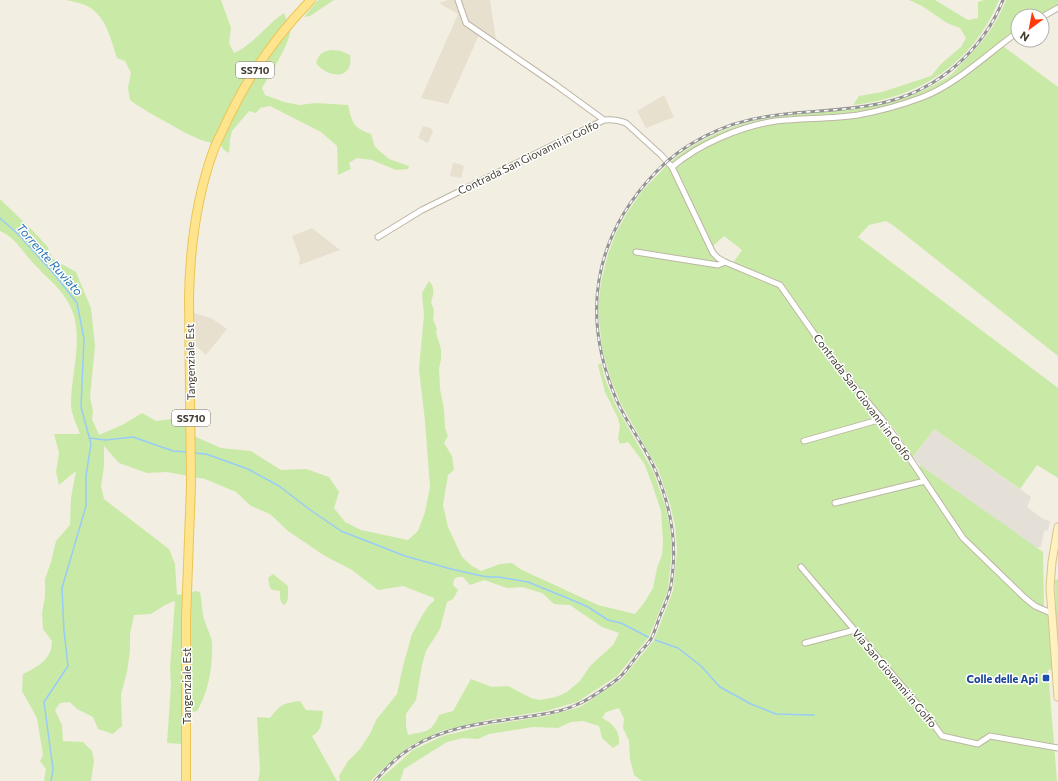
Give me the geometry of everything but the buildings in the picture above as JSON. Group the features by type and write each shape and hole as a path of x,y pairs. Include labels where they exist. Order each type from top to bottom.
{"main road":[{"name":"Tangenziale Est","path":"186,781 186,618 191,486 190,269 200,197 214,149 250,77 268,50 311,0"},
{"path":"1058,527 1052,562 1050,587 1058,696"}],"street":[{"path":"458,0 466,23 604,120"},
{"path":"672,167 686,155 728,134 756,126 776,121 858,115 881,110 924,97 957,78 1010,38"},
{"name":"Contrada San Giovanni in Golfo","path":"378,237 445,198 604,120 609,119 626,123 672,167 713,253 725,262 780,285 834,362 898,440 963,538 1025,598 1035,606 1052,613"},
{"path":"636,252 718,266 725,262"},
{"path":"804,441 882,419"},
{"path":"835,503 924,481"},
{"name":"Via San Giovanni in Golfo","path":"801,566 925,713 942,736 978,744 990,736 1058,748"},
{"path":"805,643 854,630"}],"shaded area":[{"path":"448,0 490,0 496,39 479,35 448,104 421,98 458,14 439,3"},
{"path":"664,95 674,117 646,128 637,111"},
{"path":"423,126 431,128 433,131 428,143 418,138"},
{"path":"453,163 464,166 461,178 450,176"},
{"path":"312,228 340,250 299,265 300,258 292,236"},
{"path":"193,313 211,318 227,329 206,355 194,344"},
{"path":"934,429 1031,497 1027,507 1043,519 1050,521 1048,530 1044,531 1041,547 1036,548 920,465 913,457"}],"green space":[{"path":"66,0 221,0 231,28 229,43 234,53 248,45 284,13 287,21 265,48 211,143 184,132 130,100 128,88 131,73 125,61 117,58 106,26 96,12 90,7"},
{"path":"318,0 334,0 310,16 304,17"},
{"path":"909,0 935,0 968,20 978,18 978,2 984,0 999,0 988,22 975,42 959,59 941,74 922,85 900,94 877,101 853,105 859,96 882,92 931,76 942,63 961,47 966,38 960,28 947,23 922,6"},
{"path":"1006,0 1058,0 1058,5 1050,10 1050,8 1010,8 1010,34 999,43 1058,87 1058,356 886,221 869,225 858,237 1058,388 1058,478 1037,465 1020,489 934,429 913,457 896,431 837,361 785,286 733,263 742,250 724,236 712,247 671,162 685,150 701,141 717,133 742,124 788,115 872,106 893,102 913,95 932,86 954,72 977,47 998,18"},
{"path":"290,28 288,40 284,49 262,88 265,95 284,102 299,105 316,103 348,105 354,124 365,132 371,134 375,147 389,159 409,166 408,169 396,170 372,160 357,158 349,163 351,169 338,175 337,146 321,132 270,106 260,108 256,113 249,111 232,131 229,153 224,150 220,144 245,94 262,65"},
{"path":"332,50 341,51 350,55 348,69 344,73 333,74 327,72 316,63 321,54"},
{"path":"668,164 707,247 713,256 779,286 835,364 882,420 962,539 1034,609 1045,614 1056,616 1055,580 1058,579 1058,669 1048,670 1057,781 642,781 634,775 630,759 629,741 623,728 624,719 619,708 606,712 602,718 612,725 617,731 619,744 613,748 602,738 599,726 583,721 571,722 558,728 533,727 489,734 478,739 463,738 447,742 404,769 400,781 378,781 413,750 443,736 488,725 547,716 580,707 621,680 654,640 673,591 677,550 675,526 670,504 658,469 621,404 610,377 602,348 598,310 601,282 608,254 616,233 642,191"},
{"path":"0,199 47,246 53,259 76,272 91,308 95,346 90,397 93,411 92,419 99,435 124,424 142,413 156,421 171,419 184,421 196,437 221,448 251,451 281,470 306,469 329,477 339,492 334,508 345,522 361,530 408,540 418,531 425,512 430,487 419,369 424,315 422,293 429,281 433,288 431,302 434,310 433,319 437,329 436,333 441,349 439,368 440,389 444,409 445,428 448,436 444,443 452,456 454,470 448,475 443,505 448,527 462,557 472,566 481,571 500,564 512,563 522,570 598,605 635,614 653,588 657,568 662,555 663,542 661,511 644,463 628,442 620,444 618,438 620,426 617,416 605,392 598,365 601,363 605,379 616,406 653,471 665,505 670,527 672,550 668,590 649,637 617,676 577,702 546,711 487,720 441,731 410,746 379,772 371,781 340,781 339,776 348,761 360,749 371,732 376,720 397,694 412,634 423,614 434,601 434,598 403,586 378,590 352,570 325,556 288,531 270,514 251,506 236,492 205,479 167,472 147,473 119,463 104,446 104,466 101,486 104,499 169,549 175,564 177,595 183,594 181,744 167,743 171,684 170,668 175,601 165,605 151,614 134,615 130,634 130,651 127,672 121,694 122,726 113,734 98,729 93,717 77,709 70,702 60,703 55,710 62,725 63,741 83,742 92,751 94,761 91,781 44,781 46,769 40,761 43,755 37,718 22,691 23,674 43,662 50,653 52,641 43,629 42,613 45,597 45,579 56,541 70,525 71,498 76,471 59,485 56,472 59,453 54,434 80,434 71,408 77,337 76,324 72,311 63,294 31,261 15,241 0,231","holes":["463,577 470,585 484,580 507,588 522,587 542,593 554,604 570,605 602,627 619,633 613,645 590,666 580,681 567,692 556,697 540,700 531,698 508,686 492,687 471,679 453,711 439,715 433,726 427,731 408,735 406,714 416,700 426,651 440,629 447,602 453,599 458,590 453,585 454,579"]},
{"path":"920,465 1043,552 1044,607 1036,603 1008,579 965,537 920,468"},
{"path":"273,574 288,586 288,599 285,605 281,601 280,591 270,588 268,578"},
{"path":"195,591 200,592 204,619 212,642 212,660 205,695 197,711 189,713 190,593"},
{"path":"300,701 306,710 323,711 320,729 312,736 337,781 258,781 260,771 257,717 270,718 282,705"}],"waterway":[{"name":"Torrente Ruviato","path":"0,218 18,234 55,275 77,303 84,339 81,407 91,444 86,476 86,506 62,588 64,631 68,666 44,702 53,769 51,781"},
{"path":"89,438 106,440 133,437 173,451 188,452"},
{"path":"194,453 206,454 248,469 279,486 341,531 405,556 451,569 482,576 499,577 528,582 588,607 608,620 621,623 648,637"},
{"path":"655,640 678,648 701,666 720,687 751,704 776,714 814,715"}],"railway":[{"path":"375,781 406,751 423,741 449,731 476,724 556,712 582,702 600,692 620,677 652,636 670,590 673,568 673,543 668,507 665,495 652,463 617,401 606,370 599,340 597,310 599,281 606,252 617,225 634,198 655,173 678,153 705,136 734,124 764,117 794,113 856,108 886,102 924,88 957,65 971,51 984,35 1003,0"}],"place":[{"name":"Colle delle Api","path":"1046,678"}]}
